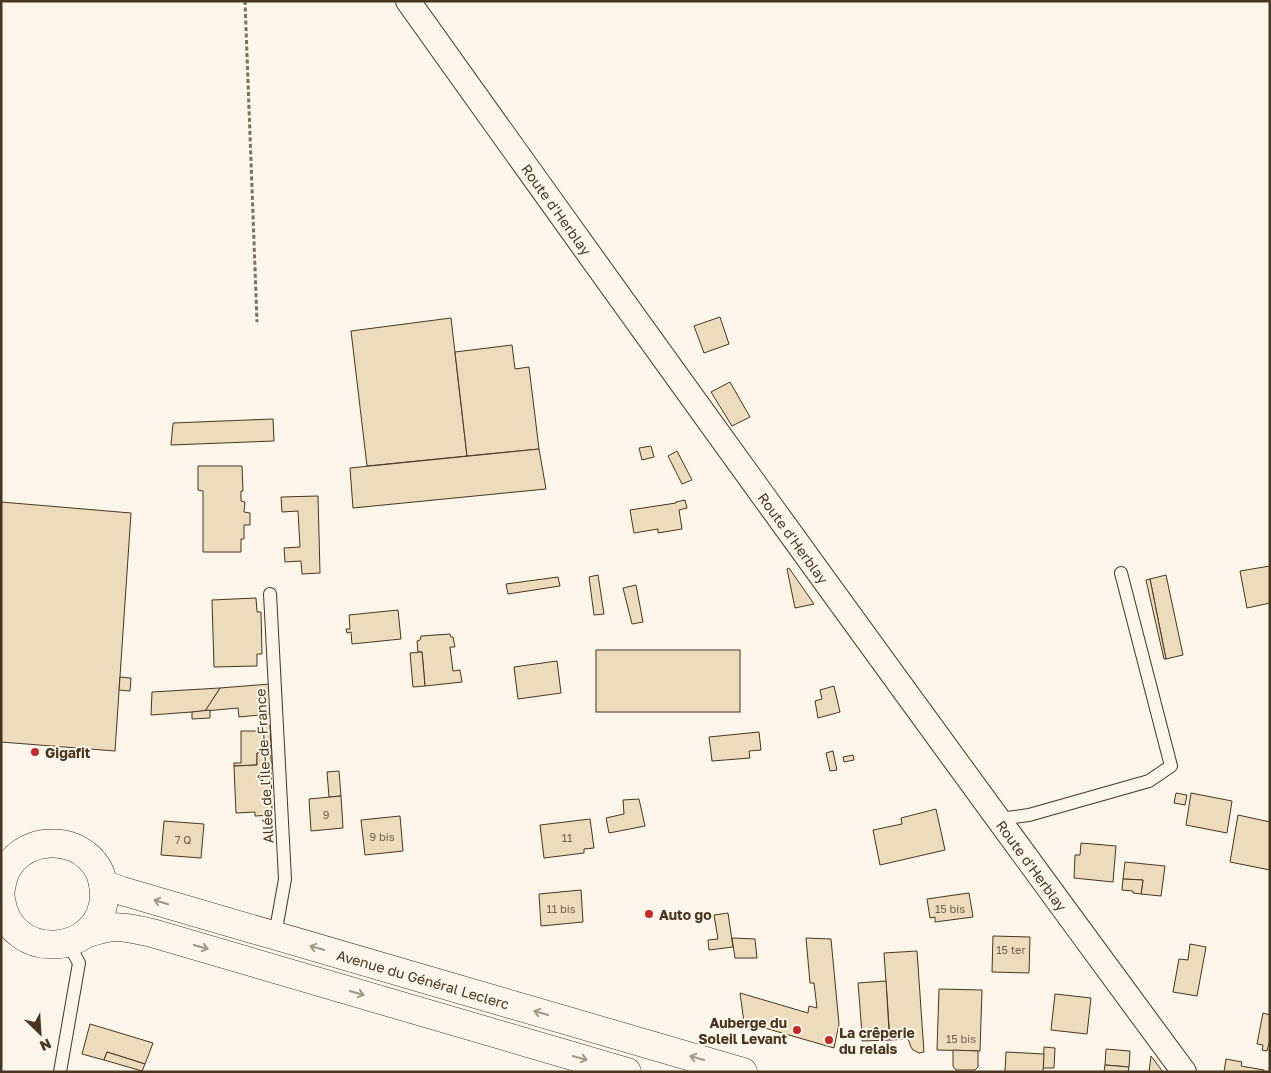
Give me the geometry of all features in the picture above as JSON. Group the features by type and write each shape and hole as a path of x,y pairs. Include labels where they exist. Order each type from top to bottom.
{"main road":[{"path":"77,938 97,920 104,902 103,884 100,873 94,864 79,849 60,843 39,844 11,852 12,861 2,883 2,906 12,926 19,933 37,944 58,945 102,929 113,927 152,933 627,1072"},
{"name":"Avenue du Général Leclerc","path":"103,884 743,1072"}],"street":[{"name":"Route d'Herblay","path":"408,1 636,321 1184,1072"}],"lane":[{"path":"999,819 1029,815 1149,781 1171,766 1121,573"},
{"name":"Allée de l'Île-de-France","path":"270,594 285,879 275,935"},
{"path":"60,1072 79,963 77,938"}],"path":[{"path":"245,1 257,322"}],"building":[{"path":"720,317 729,344 704,353 694,326"},
{"path":"451,318 467,456 367,466 351,331"},
{"path":"512,345 515,369 529,367 539,449 467,456 455,352"},
{"path":"730,382 750,417 732,426 711,392"},
{"path":"273,419 274,441 171,445 173,423"},
{"path":"651,446 654,457 642,460 639,448"},
{"path":"539,449 546,489 353,508 350,468"},
{"path":"677,451 692,480 682,484 668,456"},
{"path":"198,466 242,466 243,491 241,491 241,501 245,502 244,512 250,513 250,525 244,525 244,539 241,539 241,552 203,552 203,491 198,490"},
{"path":"318,496 320,573 302,574 301,561 285,562 284,548 300,547 298,511 282,512 281,497"},
{"path":"685,500 687,508 679,510 682,529 658,533 658,529 634,533 630,510"},
{"path":"1,502 131,513 115,751 1,742"},
{"path":"1270,566 1270,603 1247,608 1240,571"},
{"path":"789,568 814,604 795,608 787,569"},
{"path":"598,575 604,614 594,615 589,577"},
{"path":"1166,575 1183,655 1166,659 1150,579"},
{"path":"558,577 560,586 508,594 506,584"},
{"path":"1150,579 1166,659 1164,659 1146,580"},
{"path":"636,585 643,622 632,624 623,588"},
{"path":"256,598 257,612 261,612 262,654 257,654 257,666 214,667 212,600"},
{"path":"398,610 401,639 352,644 351,632 347,633 346,629 350,629 349,615"},
{"path":"450,634 453,637 455,647 450,647 453,671 460,670 462,682 425,686 422,652 418,652 417,641 420,640 421,636"},
{"path":"596,650 740,650 740,712 596,712"},
{"path":"422,652 425,686 413,687 410,653"},
{"path":"557,661 561,693 518,699 514,667"},
{"path":"120,677 131,678 130,691 119,690"},
{"path":"270,684 270,714 239,717 238,708 205,711 220,688"},
{"path":"834,686 840,712 818,718 815,701 822,699 820,690"},
{"path":"220,688 205,711 151,715 152,692"},
{"path":"210,710 210,718 192,719 192,712"},
{"path":"270,725 271,752 257,753 257,765 234,766 234,763 241,763 241,731 257,731 257,726"},
{"path":"759,732 761,750 749,751 750,758 712,761 709,737"},
{"path":"833,751 837,770 830,771 826,753"},
{"path":"271,752 272,815 255,816 255,812 236,813 234,766 257,765 257,753"},
{"path":"853,755 854,760 844,762 843,757"},
{"path":"339,771 341,796 329,797 327,772"},
{"path":"1176,793 1187,795 1185,805 1174,803"},
{"path":"1191,793 1232,801 1227,833 1186,825"},
{"path":"341,796 343,828 311,831 309,799"},
{"path":"639,799 645,826 609,833 606,818 624,814 623,800"},
{"path":"936,809 945,850 880,865 873,830 902,824 901,818"},
{"path":"1238,815 1270,822 1270,870 1230,862"},
{"path":"400,816 403,851 365,855 361,820"},
{"path":"590,819 594,848 584,849 584,853 544,858 540,825"},
{"path":"164,821 204,824 201,858 161,855"},
{"path":"1081,843 1116,846 1113,882 1074,878 1075,855 1080,855"},
{"path":"1125,862 1165,866 1161,896 1141,894 1143,880 1123,879"},
{"path":"1123,879 1143,880 1141,894 1122,890"},
{"path":"581,890 583,922 541,926 539,894"},
{"path":"969,893 973,917 935,922 935,917 930,918 927,899"},
{"path":"728,913 733,947 709,950 708,940 718,939 714,915"},
{"path":"993,936 1030,937 1029,973 992,972"},
{"path":"732,938 755,939 757,958 735,958"},
{"path":"806,938 831,939 839,1024 834,1048 744,1022 740,993 808,1013 809,1006 817,1008 814,983 810,983"},
{"path":"1190,944 1206,947 1197,996 1173,992 1179,959 1188,960"},
{"path":"917,951 924,1052 919,1053 913,1050 908,1039 890,1040 884,953"},
{"path":"886,981 889,1031 862,1033 858,983"},
{"path":"939,989 982,990 980,1051 937,1050"},
{"path":"1055,994 1091,998 1087,1034 1051,1030"},
{"path":"1263,1013 1270,1015 1270,1039 1267,1051 1262,1050 1263,1045 1257,1044"},
{"path":"90,1024 153,1043 145,1064 107,1052 104,1060 82,1054"},
{"path":"889,1031 890,1040 862,1041 862,1033"},
{"path":"1044,1047 1055,1048 1054,1068 1043,1068"},
{"path":"1106,1049 1130,1051 1129,1067 1105,1065"},
{"path":"953,1050 978,1051 978,1067 975,1070 956,1070 953,1066"},
{"path":"107,1052 145,1064 142,1071 104,1060"},
{"path":"1006,1052 1044,1054 1043,1072 1005,1072"},
{"path":"1151,1056 1163,1072 1149,1072"},
{"path":"1226,1059 1242,1062 1241,1066 1264,1070 1264,1072 1224,1072"},
{"path":"1105,1065 1129,1067 1128,1072 1104,1072"}],"place":[{"name":"Gigafit","path":"35,752"},
{"name":"Auto go","path":"649,914"},
{"name":"Auberge du Soleil Levant","path":"797,1030"},
{"name":"La crêperie du relais","path":"829,1040"}]}
